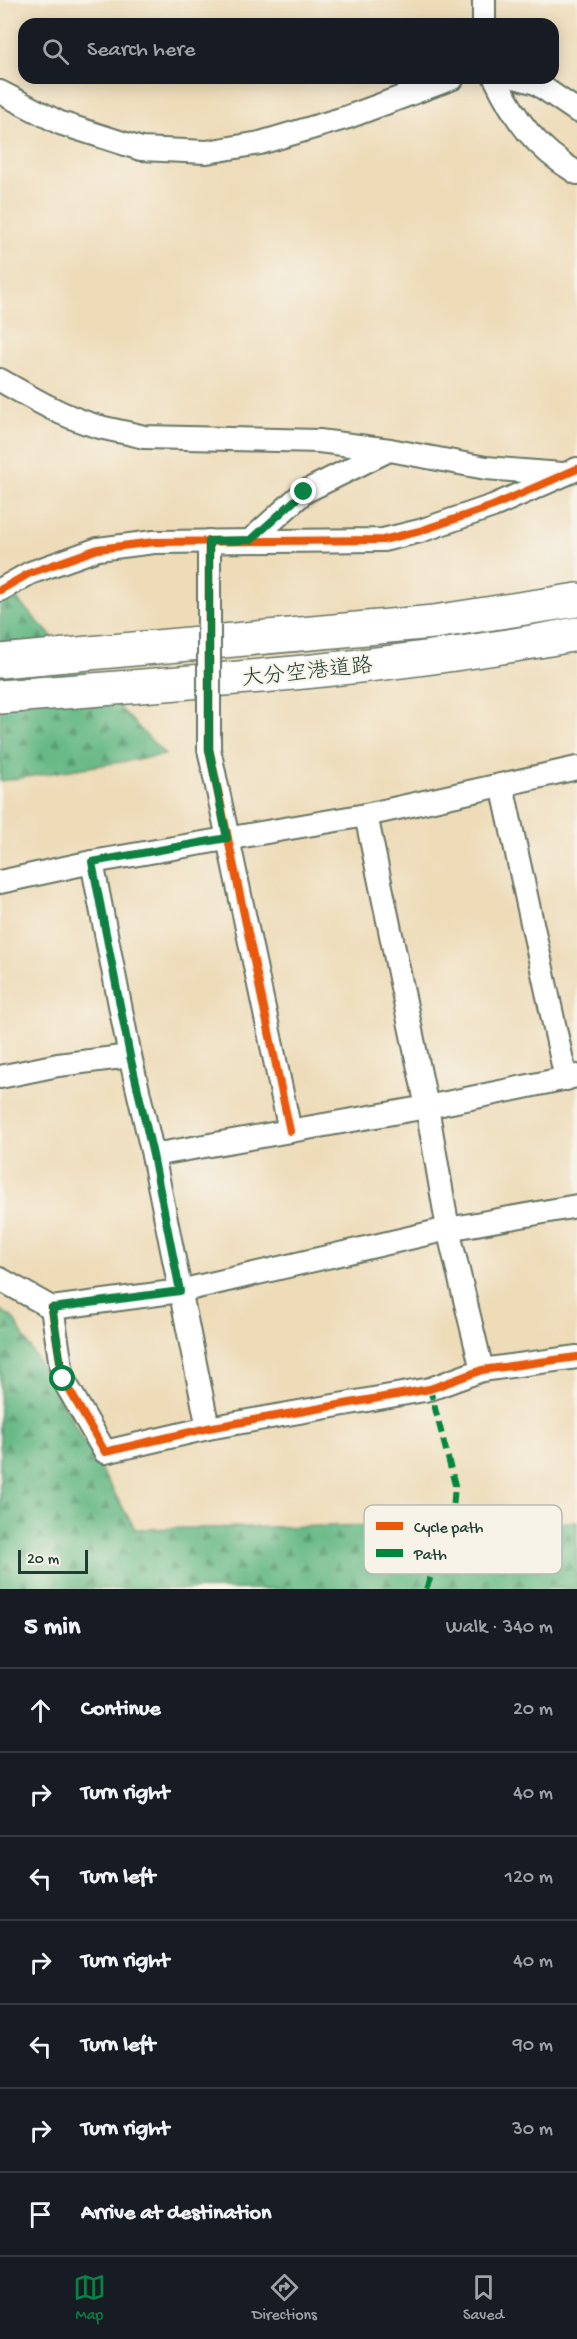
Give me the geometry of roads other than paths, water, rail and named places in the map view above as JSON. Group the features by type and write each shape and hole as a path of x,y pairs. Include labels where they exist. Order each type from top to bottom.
{"highway":[{"name":"大分空港道路","path":"0,661 434,622 577,600"},
{"name":"大分空港道路","path":"0,697 282,674 440,655 577,634"}],"street":[{"path":"484,0 484,18"},
{"path":"0,92 60,123 141,149 207,152 260,143 400,99 438,84"},
{"path":"498,84 511,110 528,134 565,165 577,172"},
{"path":"537,84 577,111"},
{"path":"0,380 54,411 95,426 122,430 144,437 319,441 390,450 486,468 572,472"},
{"path":"251,540 304,492 390,450"},
{"path":"0,590 30,573 98,549 154,542 382,540 420,531 493,506 572,472"},
{"path":"209,541 209,749 290,1131"},
{"path":"0,882 92,862 366,815 577,768"},
{"path":"153,1155 427,1107 571,1077 501,785"},
{"path":"366,815 427,1107 448,1229 482,1370"},
{"path":"92,862 208,1428"},
{"path":"0,1077 58,1065 130,1056"},
{"path":"0,1279 52,1308 180,1291 448,1229 577,1206"},
{"path":"52,1308 63,1379 105,1452 208,1428 430,1389 482,1370 577,1357"}]}
